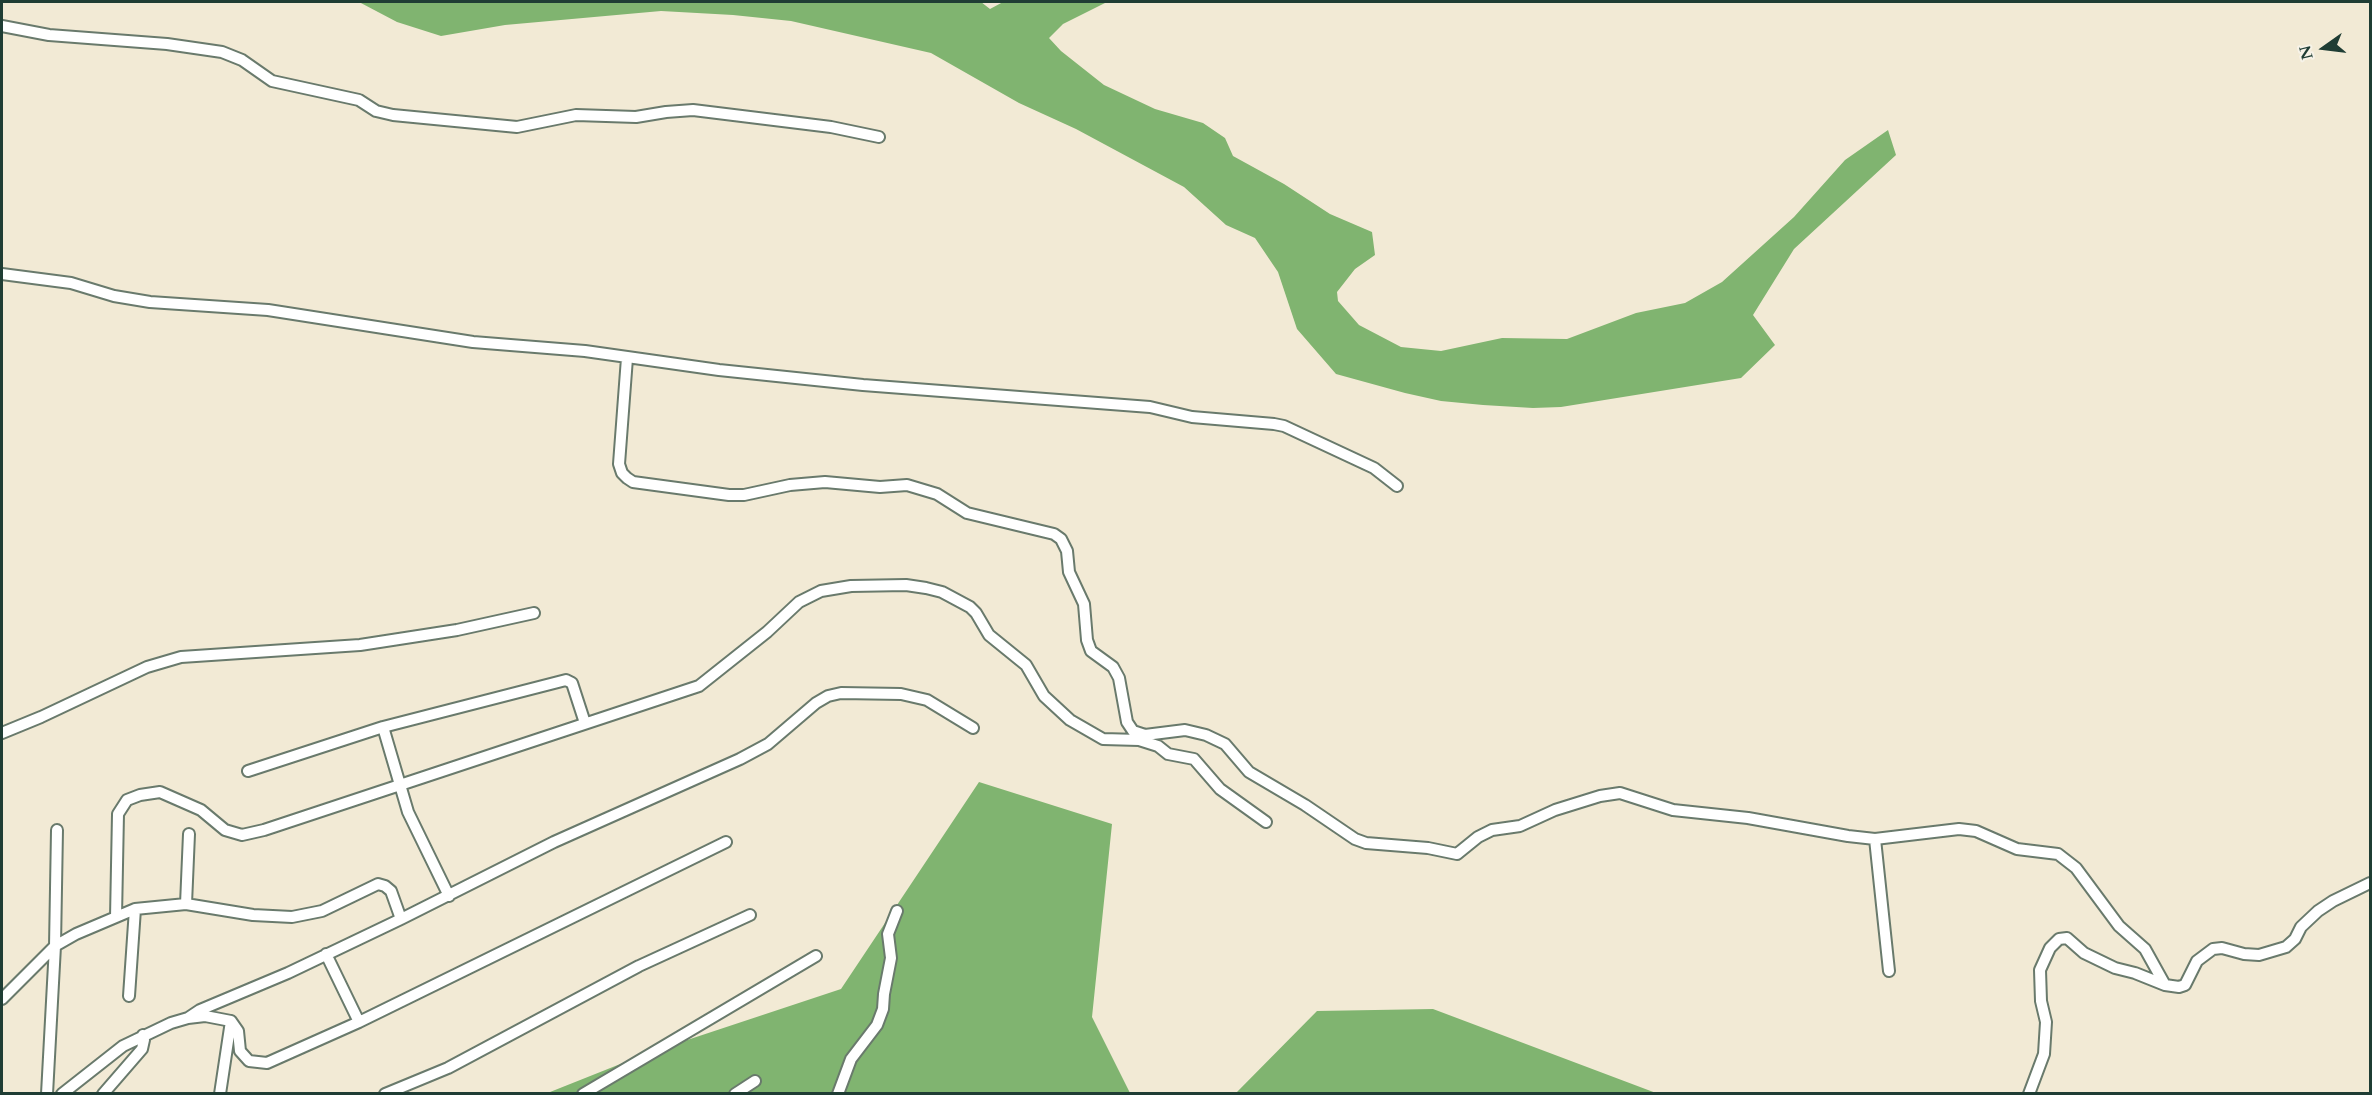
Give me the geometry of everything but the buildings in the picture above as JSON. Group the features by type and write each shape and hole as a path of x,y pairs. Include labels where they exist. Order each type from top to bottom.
{"street":[{"path":"2,26 49,35 167,44 222,52 242,60 272,81 359,100 376,111 393,115 517,127 576,115 636,117 693,110 821,125 879,137"},
{"path":"2,274 71,283 114,296 150,302 268,310 473,342 585,351 627,358 863,385 1150,407 1192,417 1274,424 1284,426 1374,468 1397,486"},
{"path":"627,358 621,411 619,464 622,473 633,482 729,495 744,495 790,485 825,482 880,486 907,485 937,494 968,513 1045,531 1061,539 1067,551 1069,572 1084,604 1091,651 1113,667 1119,678 1127,722 1136,735 1174,756 1194,759 1221,789 1266,822"},
{"path":"116,917 118,814 127,800 159,792 201,810 225,830 242,835 286,823 400,783 699,686 767,632 799,602 821,591 850,586 906,585 942,592 970,607 989,635 1026,665 1044,696 1070,720 1094,736 1112,741 1136,735 1185,730 1206,735 1225,744 1250,772 1355,839 1366,843 1428,848 1457,854 1478,837 1492,831 1520,826 1555,810 1600,796 1620,793 1673,810 1748,818 1875,839 1959,829 1976,831 2017,849 2058,854 2076,868 2119,926 2145,949 2165,985"},
{"path":"2,734 147,667 181,657 360,645 457,630 534,613"},
{"path":"248,771 383,728 566,680 572,683 585,723"},
{"path":"188,1018 200,1010 288,973 449,896 554,842 740,759 768,744 816,703 828,696 841,693 901,694 927,700 973,728"},
{"path":"383,728 408,812 449,896"},
{"path":"46,1094 55,946 57,830"},
{"path":"186,904 189,834"},
{"path":"1875,839 1889,971"},
{"path":"62,1094 123,1046 143,1035 188,1018 205,1016 231,1021 238,1031 240,1051 249,1061 267,1063 359,1022 726,842"},
{"path":"2029,1094 2044,1054 2046,1022 2041,1001 2040,970 2050,948 2059,939 2067,938 2084,953 2115,968 2165,985 2179,987 2185,985 2197,961 2213,949 2222,948 2244,954 2259,955 2286,947 2295,939 2301,927 2319,911 2333,901 2370,883"},
{"path":"2,999 55,946 76,934 135,909 186,904 253,915 292,917 322,911 378,884 385,885 391,891 401,919"},
{"path":"129,996 135,909"},
{"path":"838,1094 851,1059 877,1025 884,1009 884,994 891,958 888,934 897,911"},
{"path":"385,1094 448,1068 639,966 750,915"},
{"path":"326,954 359,1022"},
{"path":"583,1094 816,956"},
{"path":"220,1094 231,1021"},
{"path":"103,1094 142,1049 143,1035"},
{"path":"735,1094 755,1081"}],"green space":[{"path":"359,2 981,2 990,9 1003,2 1107,2 1063,24 1049,38 1061,51 1104,85 1155,109 1203,123 1225,138 1233,156 1284,184 1330,214 1372,232 1375,255 1355,269 1337,292 1338,301 1359,325 1401,347 1441,351 1502,338 1567,339 1636,313 1685,303 1722,282 1794,217 1845,160 1888,130 1896,155 1794,249 1753,315 1775,345 1741,378 1561,407 1533,408 1441,401 1336,374 1297,329 1278,272 1255,238 1226,225 1184,187 1076,129 1019,103 931,53 791,21 661,11 505,25 441,36 397,22"},
{"path":"979,782 1112,824 1092,1017 1130,1093 545,1094 648,1053 841,989"},
{"path":"1433,1009 1656,1093 1236,1093 1317,1011"}]}
